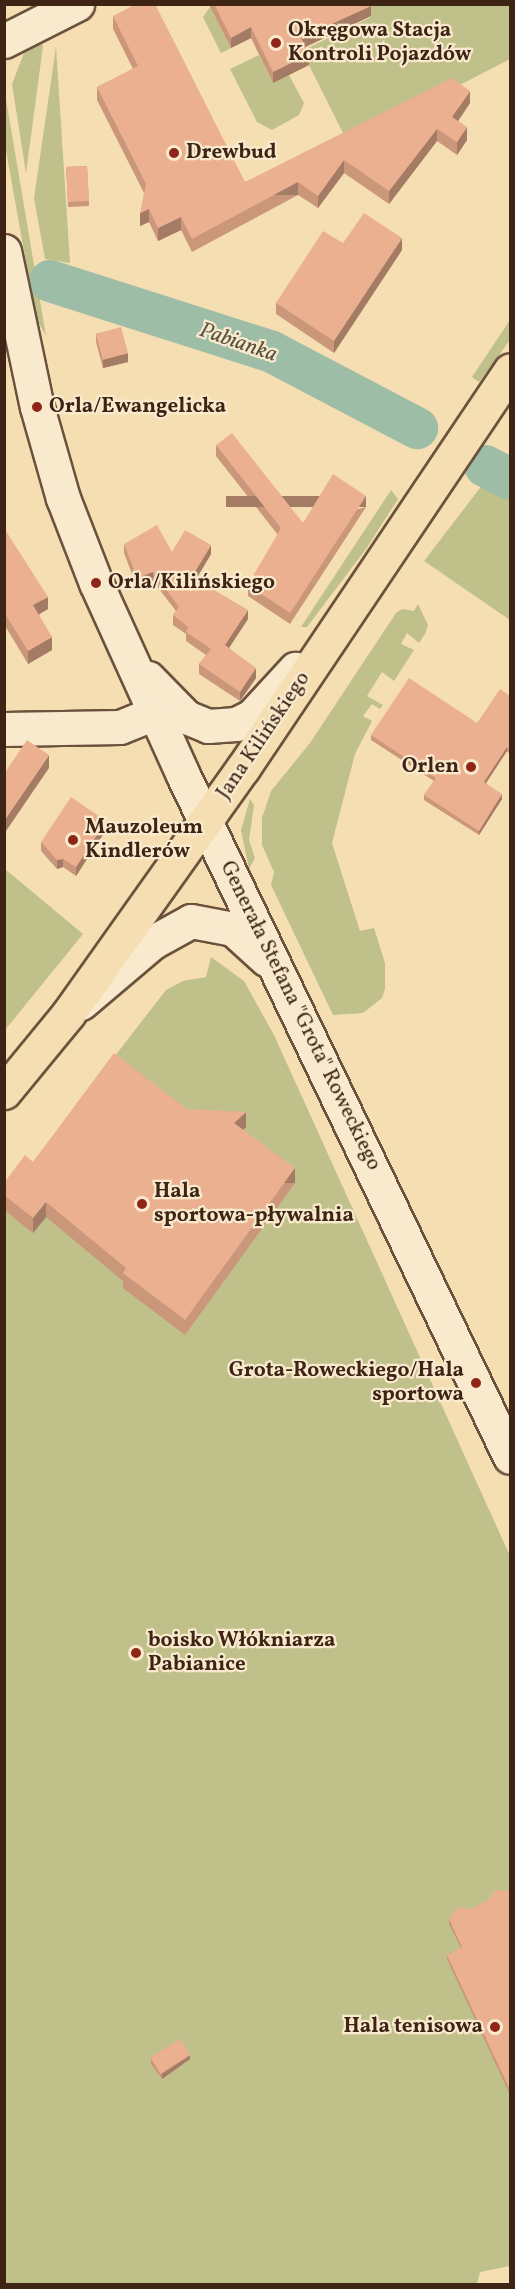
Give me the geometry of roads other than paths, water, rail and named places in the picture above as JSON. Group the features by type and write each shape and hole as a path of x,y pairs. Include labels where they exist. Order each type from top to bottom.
{"main road":[{"name":"Jana Kilińskiego","path":"4,1092 68,1014 205,821 510,370"}],"street":[{"path":"4,41 42,12 77,4"},
{"name":"Generała Stefana \"Grota\" Roweckiego","path":"4,251 37,407 60,487 116,630 205,821 291,996 510,1457"},
{"path":"116,630 155,687 186,717 208,726 236,724 267,703 366,585"},
{"path":"4,729 120,727 154,713"},
{"path":"68,1014 153,942 191,921 222,924 244,936 263,954 291,996"}],"waterway":[{"name":"Pabianka","path":"50,281 272,352 417,428"},
{"name":"Pabianka","path":"485,466 510,479"}],"place":[{"name":"Okręgowa Stacja Kontroli Pojazdów","path":"276,43"},
{"name":"Drewbud","path":"174,153"},
{"name":"Orla/Ewangelicka","path":"37,407"},
{"name":"Orla/Kilińskiego","path":"96,583"},
{"name":"Orlen","path":"471,767"},
{"name":"Mauzoleum Kindlerów","path":"73,840"},
{"name":"Hala sportowa-pływalnia","path":"142,1204"},
{"name":"Grota-Roweckiego/Hala sportowa","path":"476,1383"},
{"name":"boisko Włókniarza Pabianice","path":"136,1653"},
{"name":"Hala tenisowa","path":"495,2027"}]}
